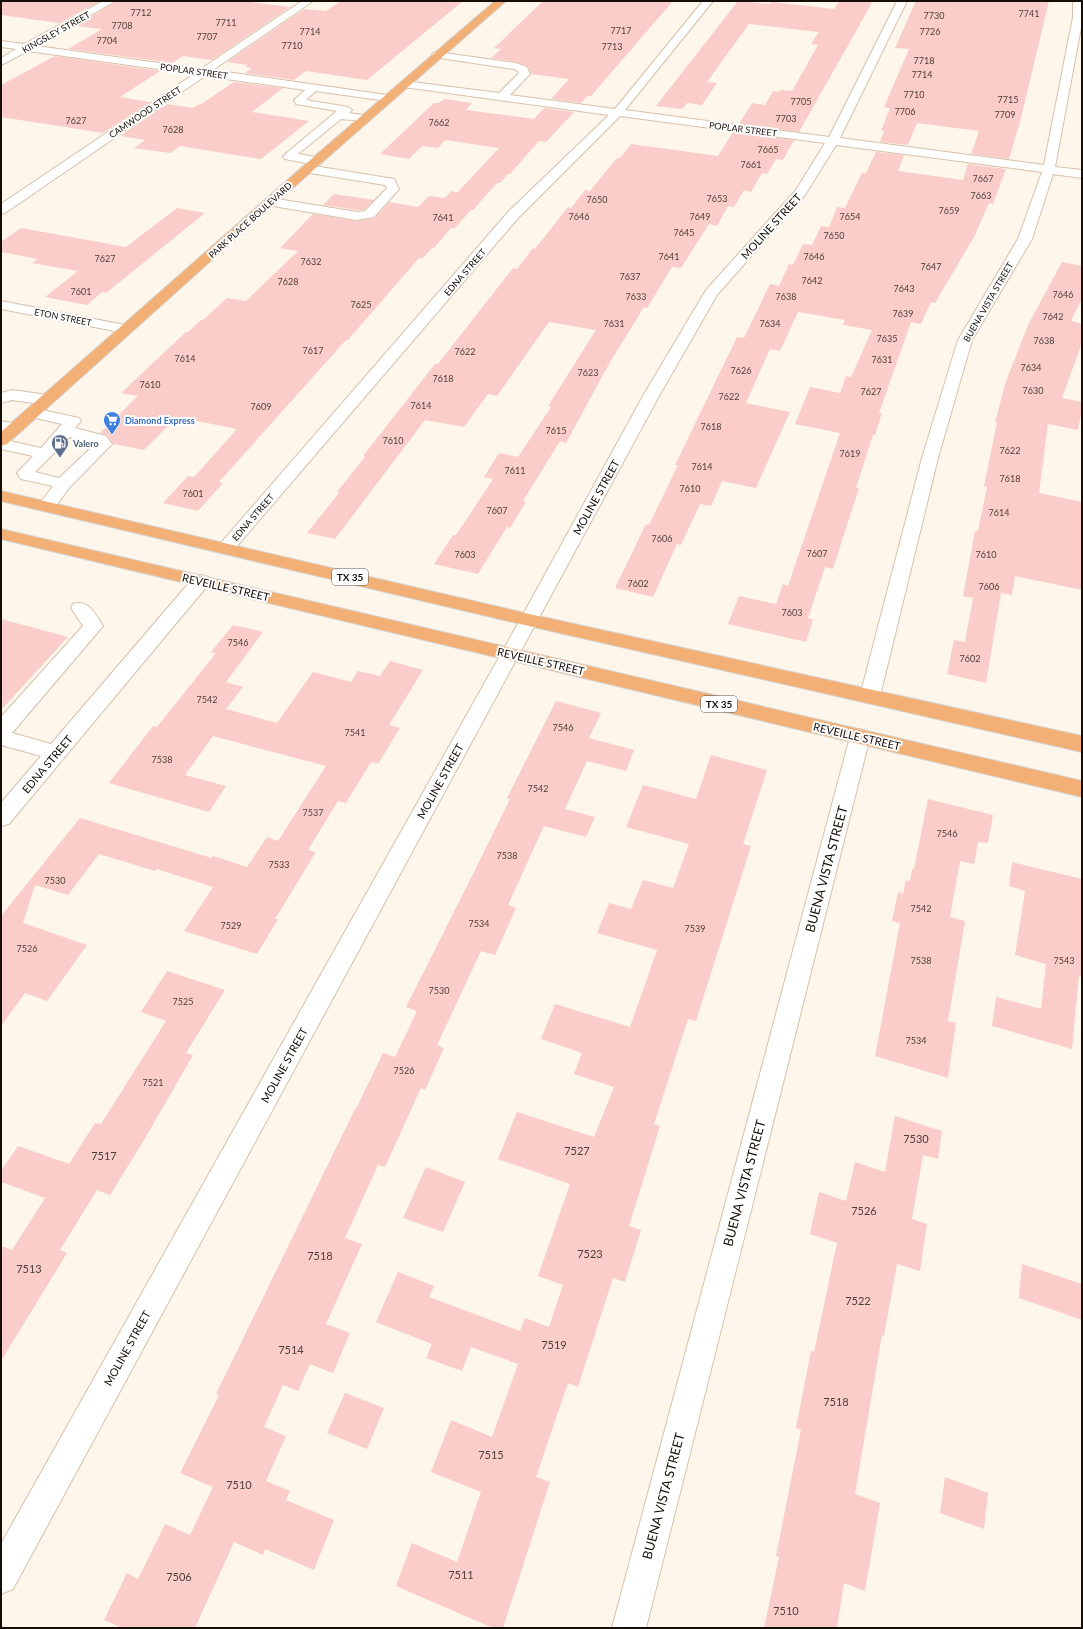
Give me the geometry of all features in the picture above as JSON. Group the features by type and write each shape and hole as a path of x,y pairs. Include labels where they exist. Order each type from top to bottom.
{"main road":[{"name":"PARK PLACE BOULEVARD","path":"1,443 8,427 33,413 125,329 364,118 501,1"},
{"name":"TX 35","path":"1,496 529,620 1082,744"},
{"name":"REVEILLE STREET","path":"1,534 1082,789"}],"street":[{"name":"KINGSLEY STREET","path":"1,62 110,1"},
{"name":"CAMWOOD STREET","path":"1,210 308,1"},
{"name":"EDNA STREET","path":"226,548 514,214 617,113 708,1"},
{"name":"MOLINE STREET","path":"1,1577 651,396 711,293 801,192 833,140 902,1"},
{"name":"BUENA VISTA STREET","path":"870,696 930,458 965,340 1025,239 1049,169 1078,17 1078,1"},
{"name":"POPLAR STREET","path":"1,44 387,98"},
{"path":"437,56 516,66 523,69 525,74 501,97"},
{"name":"POPLAR STREET","path":"404,84 1082,174"},
{"path":"270,202 357,216 369,214 393,190 390,182 312,165 288,156 346,110 300,102 299,100 313,88"},
{"path":"323,106 341,91"},
{"path":"339,115 364,118"},
{"path":"319,130 348,133"},
{"path":"303,144 331,148"},
{"name":"ETON STREET","path":"1,305 125,329"},
{"path":"1,398 12,395 47,400"},
{"path":"33,413 74,421 66,429 66,432 25,473 27,475 63,484"},
{"path":"47,506 63,484 104,444 100,439 66,432"},
{"path":"1,443 44,453"},
{"name":"EDNA STREET","path":"1,818 200,581"},
{"path":"1,731 94,626 80,608"},
{"path":"1,737 56,753"},
{"name":"BUENA VISTA STREET","path":"628,1628 860,737"}],"building":[{"path":"1,1 100,1 59,23 1,15"},
{"path":"116,1 243,1 290,7 212,60 183,56 172,63 68,49 102,29 76,26"},
{"path":"341,1 463,1 367,80 306,71 294,80 245,73 252,68 245,67 248,65 227,62 304,9 326,11"},
{"path":"543,1 673,1 591,96 587,96 581,103 551,99 569,79 531,74 528,66 516,62 491,58 501,49 494,48"},
{"path":"738,1 770,4 772,2 834,9 839,1 873,1 799,132 739,124 752,103 765,105 773,91 792,91 818,45 811,44 819,32 749,24 707,82 717,83 702,105 687,103 682,109 656,106"},
{"path":"916,1 1049,1 1020,122 1009,159 971,154 979,131 917,123 908,145 880,142 884,131 881,131 890,108 884,107 909,49 895,48"},
{"path":"55,56 160,71 120,97 150,102 103,133 1,117 1,85"},
{"path":"234,82 283,88 252,112 309,121 261,159 180,146 170,153 134,148 145,140 120,136 167,104 193,108 200,105"},
{"path":"444,99 472,103 466,110 534,119 544,108 574,112 546,142 539,141 510,174 508,174 500,183 497,183 454,229 451,228 434,248 432,248 422,259 419,258 348,340 346,340 219,482 223,483 198,511 163,503 188,476 194,477 237,429 177,417 144,450 113,444 107,435 100,433 138,396 121,393 186,332 203,320 227,298 246,301 298,251 280,248 313,214 357,221 375,218 389,202 418,207 429,196 445,198 451,191 458,192 499,148 445,140 438,148 422,146 409,159 380,154 434,103 439,103"},
{"path":"733,132 794,140 783,160 776,159 767,174 762,173 751,192 744,190 734,207 728,206 717,226 709,224 681,268 672,267 647,308 644,307 609,364 566,443 560,441 523,501 526,502 510,528 507,527 478,574 434,564 453,535 456,535 493,479 484,477 499,453 518,457 551,407 548,406 596,330 549,322 497,396 488,394 464,427 425,420 335,539 307,533 339,493 337,492 365,457 363,456 435,364 438,364 513,268 517,269 568,207 571,208 585,190 590,191 617,158 620,158 631,144 718,156"},
{"path":"876,152 904,155 898,171 963,180 968,164 1006,169 993,204 989,203 975,235 935,303 931,302 921,324 911,322 879,413 882,413 875,435 873,435 856,488 859,488 833,569 825,567 808,618 813,620 806,642 728,624 739,596 776,604 783,584 788,586 840,433 795,424 810,387 840,393 846,376 851,377 872,330 843,325 845,320 798,312 780,351 770,349 746,403 790,412 756,488 722,481 711,506 700,504 681,545 677,544 653,597 615,588 646,524 649,525 678,465 675,465 737,337 744,338 770,284 779,286 789,264 793,265 803,244 812,245 821,226 829,227 837,207 845,208 862,173 866,173"},
{"path":"334,194 374,200 364,210 323,205"},
{"path":"177,208 205,213 106,293 102,292 87,305 45,297 78,271 32,263 38,259 1,252 1,242 21,228 126,247"},
{"path":"1062,262 1082,266 1082,298 1071,321 1082,324 1082,343 1062,398 1082,402 1082,410 1078,430 1048,424 1039,493 1082,502 1082,590 1015,576 1012,595 1001,593 986,683 947,674 954,640 965,642 973,598 963,596 975,531 978,531 987,487 984,486 997,422 995,422 1006,381 1029,323"},
{"path":"1,619 68,637 1,710"},
{"path":"233,625 263,632 226,682 243,687 226,709 277,723 313,672 351,682 358,671 380,676 390,661 423,670 389,725 400,728 378,764 371,762 346,803 338,801 308,850 316,852 275,919 278,919 257,954 184,931 213,887 157,869 155,871 99,854 68,895 35,885 23,923 87,945 47,1001 25,993 1,1026 1,916 80,818 212,858 213,856 247,867 267,837 278,841 326,766 213,736 185,775 226,786 209,812 109,783 153,726 157,727 216,653 211,652"},
{"path":"556,701 601,713 589,738 634,750 626,771 587,761 565,809 595,817 586,837 544,826 508,905 516,908 495,955 481,951 437,1045 444,1048 425,1090 421,1088 385,1167 378,1165 345,1238 362,1244 326,1324 350,1333 333,1373 310,1364 298,1391 283,1385 264,1427 286,1436 266,1481 290,1491 286,1500 334,1520 314,1570 265,1549 263,1555 234,1542 195,1628 122,1628 104,1620 127,1573 138,1579 165,1524 190,1535 213,1487 180,1473 219,1395 216,1394 383,1053 395,1057 417,1011 406,1007 510,799 507,798"},
{"path":"711,755 767,770 743,844 751,846 696,1021 688,1019 654,1124 660,1126 629,1226 641,1230 625,1282 613,1278 578,1387 568,1383 536,1477 550,1482 503,1628 493,1628 396,1586 412,1543 457,1562 481,1492 431,1472 451,1420 492,1437 518,1364 471,1347 462,1371 426,1358 432,1344 376,1322 398,1272 434,1286 429,1297 520,1331 525,1318 549,1327 563,1285 538,1276 570,1184 498,1159 517,1112 594,1137 614,1087 574,1074 582,1053 541,1039 555,1004 630,1027 657,950 597,933 609,903 631,909 643,880 673,888 689,844 626,827 643,785 696,799"},
{"path":"928,799 993,815 988,843 978,842 974,864 960,861 950,917 965,921 948,1021 956,1023 948,1078 875,1056 900,923 892,921 898,892 903,894 906,880 910,881 912,869 914,869"},
{"path":"1012,862 1082,879 1082,976 1079,975 1072,1049 992,1026 996,997 1041,1009 1046,964 1015,955 1025,891 1009,886"},
{"path":"167,971 225,990 186,1053 193,1055 144,1140 110,1195 97,1190 60,1250 67,1253 1,1361 1,1246 12,1250 45,1198 1,1182 1,1171 18,1146 69,1164 95,1123 101,1124 166,1021 141,1012"},
{"path":"895,1116 942,1131 938,1159 923,1155 912,1219 927,1224 920,1271 897,1264 884,1336 882,1335 855,1494 880,1503 865,1591 844,1583 837,1628 764,1628 779,1557 776,1556 801,1430 796,1428 811,1351 814,1352 837,1243 810,1234 819,1192 846,1201 855,1162 885,1172"},
{"path":"426,1167 465,1182 443,1232 403,1218"},
{"path":"1022,1264 1082,1284 1082,1320 1019,1298"},
{"path":"345,1393 384,1408 367,1449 327,1433"},
{"path":"945,1477 988,1493 984,1529 940,1513"}],"place":[{"name":"Diamond Express","path":"112,435"},
{"name":"Valero","path":"60,458"}]}
